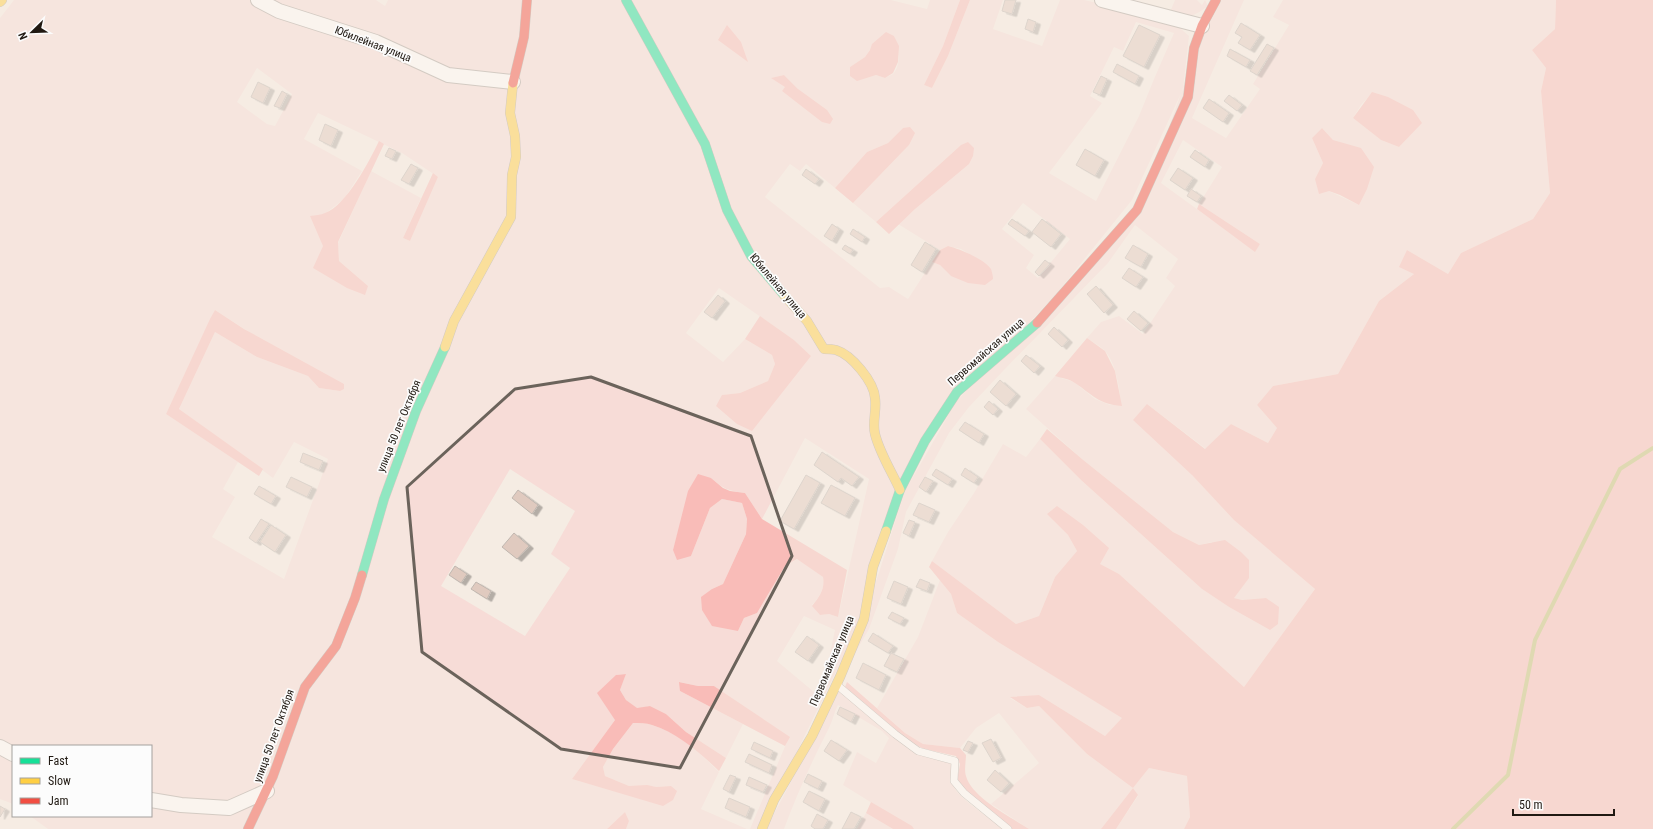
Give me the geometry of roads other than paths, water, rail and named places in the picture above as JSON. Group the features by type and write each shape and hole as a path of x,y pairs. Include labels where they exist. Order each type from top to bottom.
{"street":[{"name":"Юбилейная улица","path":"258,0 279,11 376,42 448,75 513,82"},
{"name":"улица 50 лет Октября","path":"248,829 267,791 305,687 336,646 342,632 355,598 384,499 416,411 442,357 454,321 511,217 512,175 516,157 515,136 510,113 513,82 524,37 527,0"},
{"name":"Юбилейная улица","path":"626,0 705,144 727,210 751,256 807,320 824,349 837,350 857,364 869,382 876,395 874,432 880,451 891,469 900,490"},
{"path":"1102,0 1202,26"},
{"name":"Первомайская улица","path":"762,829 774,800 812,736 836,685 864,619 874,567 900,490 925,441 956,392 1043,318 1137,210 1188,96 1194,48 1202,26 1216,0"},
{"path":"0,747 12,753"},
{"path":"152,800 181,805 229,808 267,791"}],"lane":[{"path":"836,685 895,734 918,750 955,762 954,781 964,793 1008,829"}],"waterway":[{"path":"1453,829 1508,775 1535,640 1620,469 1653,448"}]}
